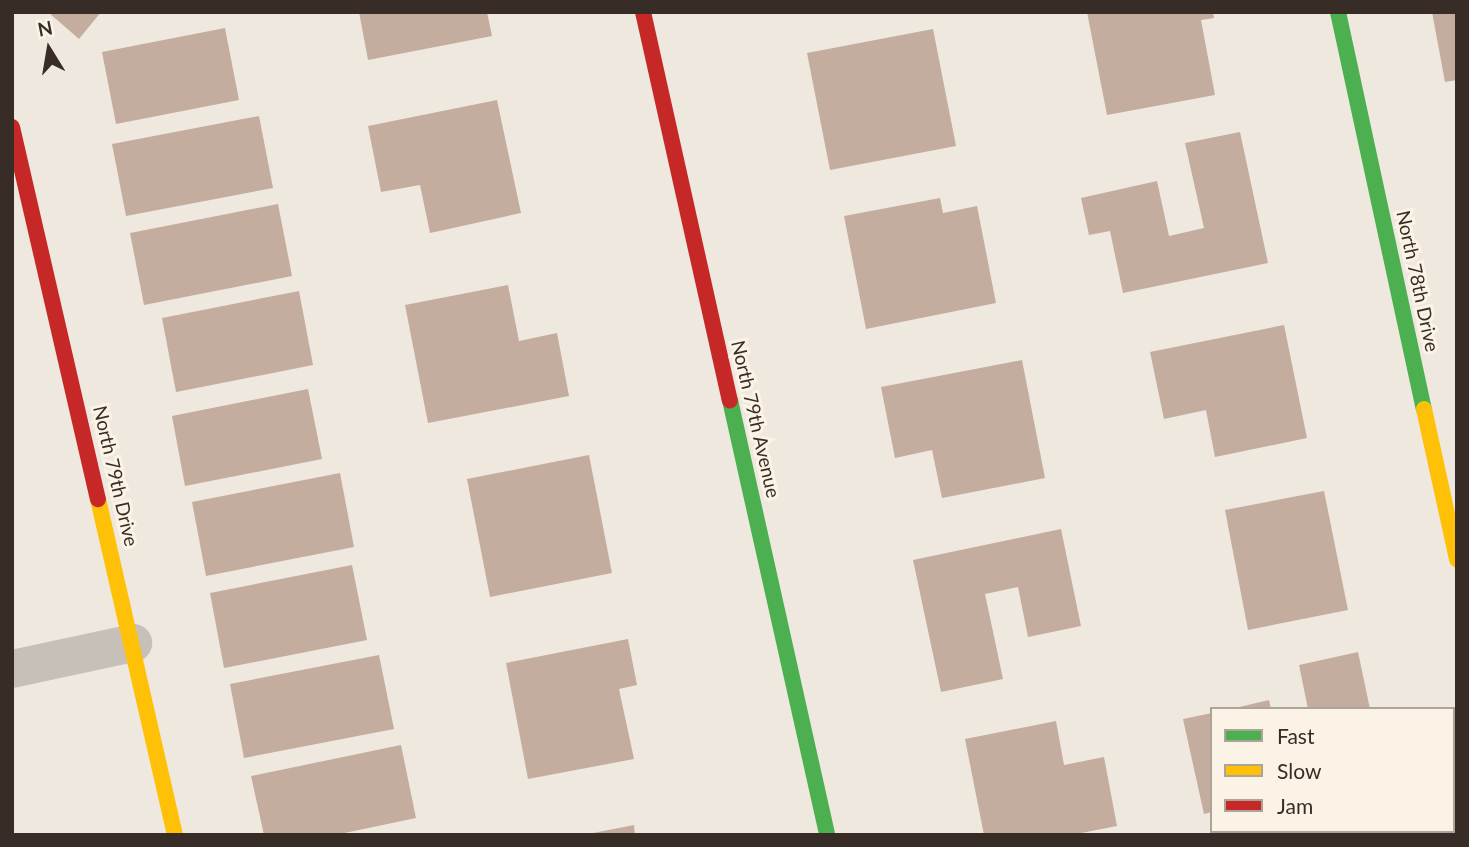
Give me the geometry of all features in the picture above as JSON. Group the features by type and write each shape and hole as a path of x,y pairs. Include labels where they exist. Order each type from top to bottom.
{"street":[{"name":"North 79th Avenue","path":"643,12 827,835"},
{"name":"North 78th Drive","path":"1338,12 1447,468 1457,559"},
{"name":"North 79th Drive","path":"12,127 133,642 175,835"},
{"path":"12,669 133,642"}],"building":[{"path":"48,12 101,12 79,39"},
{"path":"359,12 487,12 492,36 368,60"},
{"path":"1087,12 1213,12 1214,18 1201,20 1215,95 1107,115"},
{"path":"1432,12 1457,12 1457,80 1445,82"},
{"path":"225,28 239,100 116,124 102,52"},
{"path":"933,29 956,146 830,170 807,53"},
{"path":"497,100 521,213 430,233 420,185 381,192 368,126"},
{"path":"259,116 273,188 126,216 112,144"},
{"path":"1240,132 1268,263 1123,293 1110,231 1089,235 1081,198 1157,181 1169,236 1204,228 1185,143"},
{"path":"940,198 943,213 977,206 996,303 866,329 844,216"},
{"path":"278,204 292,276 144,305 130,233"},
{"path":"508,285 519,341 557,333 569,396 428,423 405,305"},
{"path":"299,291 313,365 176,392 162,318"},
{"path":"1284,325 1307,438 1215,457 1206,410 1164,419 1150,352"},
{"path":"1022,360 1045,478 942,498 932,450 895,458 881,387"},
{"path":"308,389 322,459 185,486 172,416"},
{"path":"589,455 612,573 490,597 467,479"},
{"path":"340,473 354,547 206,576 192,502"},
{"path":"1324,491 1348,610 1248,630 1225,510"},
{"path":"1061,529 1081,626 1028,637 1018,587 985,594 1003,679 941,692 913,560"},
{"path":"352,565 367,640 224,668 210,593"},
{"path":"628,639 637,685 619,689 634,759 528,779 506,663"},
{"path":"1358,652 1370,707 1308,707 1299,665"},
{"path":"379,655 394,729 244,758 230,684"},
{"path":"1269,700 1271,707 1239,707"},
{"path":"1210,713 1210,812 1204,814 1183,719"},
{"path":"1056,721 1064,765 1104,757 1117,826 1071,835 984,835 965,739"},
{"path":"401,745 416,818 335,835 264,835 251,776"},
{"path":"634,825 635,835 593,835 593,833"},
{"path":"1394,833 1395,835 1355,835"}],"traffic: fast":[{"path":"1338,12 1424,409"},
{"path":"730,400 827,835"}],"traffic: slow":[{"path":"1424,409 1457,559"},
{"path":"98,499 175,835"}],"traffic: jam":[{"path":"643,12 730,400"},
{"path":"12,127 98,499"}]}
